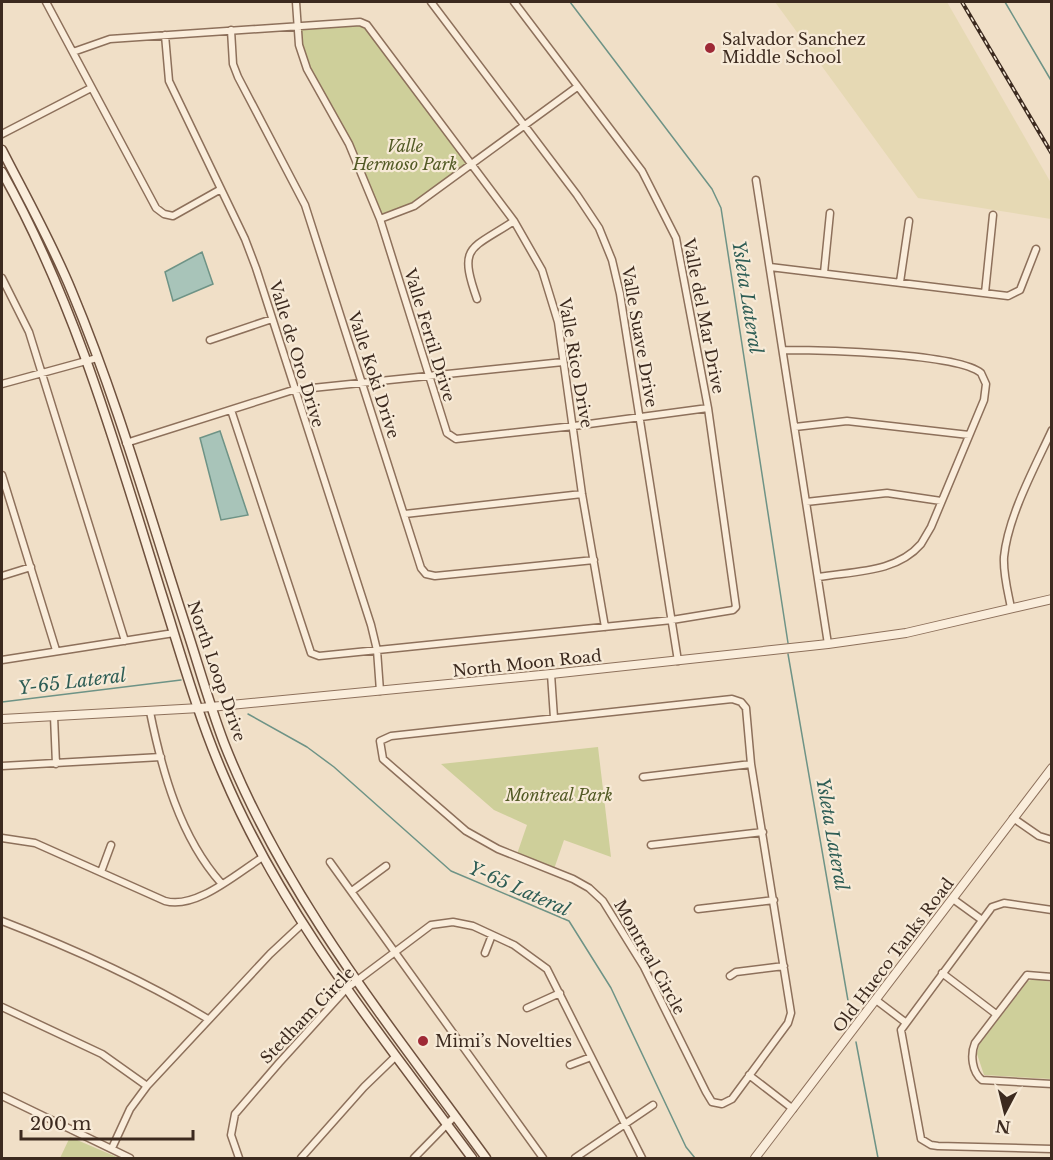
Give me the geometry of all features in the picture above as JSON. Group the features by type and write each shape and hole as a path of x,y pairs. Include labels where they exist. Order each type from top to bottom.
{"main road":[{"name":"North Loop Drive","path":"2,150 58,258 97,358 224,743 284,868 357,980 486,1158"},
{"name":"North Loop Drive","path":"2,171 60,292 86,362 116,446 174,633 222,773 263,857 301,925 395,1057 472,1158"}],"street":[{"path":"46,2 156,208 164,214 173,216 221,189"},
{"name":"Valle Fertil Drive","path":"296,2 299,45 307,69 349,144 380,219 427,375 447,432 456,439 708,408"},
{"name":"Valle Suave Drive","path":"431,2 524,124 598,228 612,260 626,324 678,661"},
{"name":"Valle del Mar Drive","path":"514,2 642,171 676,238 708,408 737,600 733,610 672,620"},
{"name":"Valle Rico Drive","path":"73,52 110,39 360,22 367,25 513,221 542,270 550,294 563,362 582,494 605,627"},
{"name":"Valle Koki Drive","path":"231,30 233,64 247,96 305,205 426,574 435,576 594,560"},
{"name":"Valle de Oro Drive","path":"165,35 169,81 245,238 272,320 377,650 380,691"},
{"path":"380,219 414,206 577,87"},
{"path":"2,134 92,88"},
{"path":"756,180 828,644"},
{"path":"824,273 830,213"},
{"path":"985,293 993,214"},
{"path":"477,299 466,269 467,259 472,249 513,221"},
{"path":"900,282 909,221"},
{"path":"770,267 1008,296 1018,293 1036,249"},
{"path":"2,278 29,332 125,640"},
{"path":"210,340 272,320"},
{"path":"783,350 837,351 971,366 983,376 986,389 969,435 924,539 908,557 887,566 818,577"},
{"path":"2,384 97,358"},
{"path":"126,443 293,390 362,381 563,362"},
{"path":"231,410 311,653 319,656 672,620"},
{"path":"795,428 859,422 969,435"},
{"path":"1011,608 1004,566 1007,540 1052,430"},
{"path":"2,476 4,494 31,567 56,650"},
{"path":"806,502 887,493 941,501"},
{"path":"405,514 582,494"},
{"path":"2,576 31,567"},
{"name":"North Moon Road","path":"2,719 212,707 828,644 906,633 1052,598"},
{"path":"2,660 174,633"},
{"path":"551,674 554,718"},
{"name":"Montreal Circle","path":"732,699 746,708 752,764 791,1013 788,1023 732,1099 722,1104 712,1102 644,967 603,901 589,888 573,879 482,842 383,759 380,741 391,736 732,699"},
{"path":"150,712 161,757 188,832 206,866 221,883"},
{"path":"54,716 56,764"},
{"path":"2,766 161,757"},
{"path":"643,777 752,764"},
{"name":"Old Hueco Tanks Road","path":"755,1158 1052,768"},
{"path":"1013,818 1039,837 1052,840"},
{"path":"651,845 763,832"},
{"path":"2,838 31,841 165,901 178,903 192,901 263,857"},
{"path":"101,872 111,845"},
{"path":"330,862 543,1158"},
{"path":"352,891 386,866"},
{"path":"953,898 982,921"},
{"path":"698,909 774,900"},
{"path":"1052,910 1004,903 992,907 901,1030 921,1139 925,1143 938,1146 1052,1149"},
{"path":"2,921 157,990 208,1019"},
{"name":"Stedham Circle","path":"239,1158 231,1128 239,1107 347,988 393,951 431,925 444,922 464,923 492,935 541,963 547,969 642,1158"},
{"path":"112,1148 130,1109 147,1086 208,1019 301,925"},
{"path":"485,953 492,935"},
{"path":"730,975 736,972 784,966"},
{"path":"942,973 996,1014"},
{"path":"1052,977 1027,975 973,1047 975,1072 982,1080 1052,1084"},
{"path":"527,1008 560,993"},
{"path":"876,1000 905,1022"},
{"path":"2,1007 102,1054 147,1086"},
{"path":"301,1158 364,1087 395,1057"},
{"path":"570,1065 591,1057"},
{"path":"749,1075 793,1109"},
{"path":"2,1096 130,1158"},
{"path":"575,1158 653,1105"},
{"path":"414,1158 455,1116"}],"shaded area":[{"path":"775,2 947,2 1051,183 1051,219 918,198"},
{"path":"202,252 213,284 173,301 165,272"},
{"path":"220,431 248,515 221,520 200,438"}],"green space":[{"name":"Valle Hermoso Park","path":"360,22 367,25 471,165 414,206 380,219 349,144 307,69 297,26"},
{"name":"Montreal Park","path":"598,747 611,857 564,840 553,872 516,857 527,825 494,810 441,764"},
{"path":"1034,979 1051,982 1051,1079 984,1075 977,1054 979,1045 1028,981"},
{"path":"70,1137 119,1158 60,1158"}],"waterway":[{"name":"Ysleta Lateral","path":"570,2 712,189 721,208 788,643"},
{"path":"1005,2 1052,82"},
{"name":"Ysleta Lateral","path":"788,654 851,1018"},
{"name":"Y-65 Lateral","path":"2,702 181,680"},
{"name":"Y-65 Lateral","path":"248,714 307,747 334,767 451,871 569,921 611,988 686,1147 695,1158"},
{"name":"Ysleta Lateral","path":"856,1042 878,1158"}],"railway":[{"path":"962,2 1052,154"}],"place":[{"name":"Salvador Sanchez Middle School","path":"710,48"},
{"name":"Mimi’s Novelties","path":"423,1041"}]}
